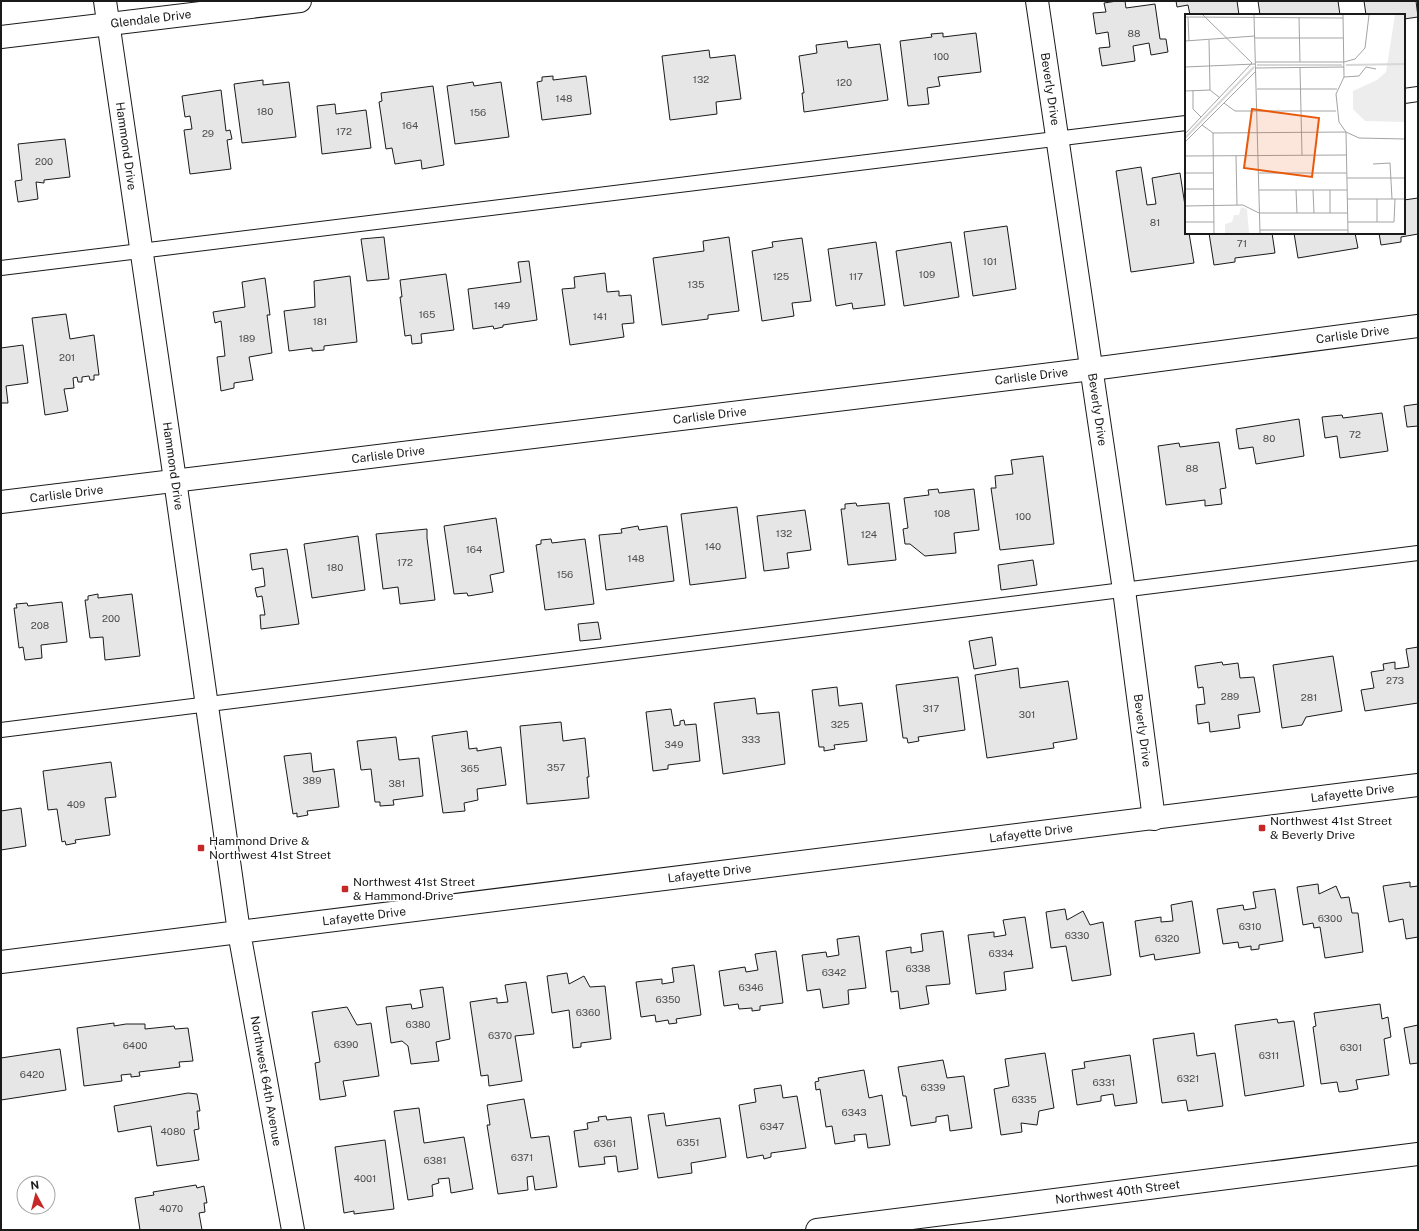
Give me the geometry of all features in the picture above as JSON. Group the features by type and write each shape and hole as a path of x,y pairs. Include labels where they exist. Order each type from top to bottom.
{"street":[{"name":"Hammond Drive","path":"105,1 239,932"},
{"name":"Glendale Drive","path":"1,37 300,1"},
{"name":"Beverly Drive","path":"1038,1 1124,590 1154,819"},
{"name":"Carlisle Drive","path":"1,502 1092,369 1418,326"},
{"name":"Lafayette Drive","path":"1,962 1418,785"},
{"name":"Northwest 64th Avenue","path":"239,932 293,1230"},
{"name":"Northwest 40th Street","path":"817,1230 1418,1154"}],"lane":[{"path":"1405,96 1418,94"},
{"path":"1,268 1185,123"},
{"path":"1,730 1418,553"}],"building":[{"path":"1125,1 1126,8 1155,4 1160,39 1166,39 1168,52 1151,55 1149,43 1133,46 1135,61 1102,66 1099,48 1110,47 1108,32 1096,34 1093,13 1106,12 1104,3"},
{"path":"1176,1 1237,1 1239,14 1190,14 1188,5 1177,7"},
{"path":"1258,1 1338,1 1340,14 1260,14"},
{"path":"1364,1 1416,1 1418,17 1405,19 1405,14 1366,14"},
{"path":"943,33 943,37 976,33 981,72 938,77 940,86 927,88 929,104 908,106 900,41 932,37 931,34"},
{"path":"847,41 848,48 880,44 888,100 804,112 802,93 804,93 799,56 817,53 816,45"},
{"path":"709,50 710,58 735,55 741,99 716,102 717,114 670,120 662,56"},
{"path":"553,76 553,80 586,76 591,114 542,120 537,82 542,81 542,77"},
{"path":"263,80 263,85 289,82 296,137 242,143 234,84"},
{"path":"473,82 474,86 501,82 509,137 455,144 447,86"},
{"path":"433,86 444,165 422,169 421,160 395,164 392,148 386,149 379,102 382,101 381,93"},
{"path":"221,90 226,131 230,130 232,139 227,140 231,169 190,174 184,130 192,129 190,116 185,117 182,96"},
{"path":"335,104 336,114 366,110 371,148 322,154 317,106"},
{"path":"65,139 70,177 44,180 44,183 36,182 38,199 18,202 15,181 22,180 18,144"},
{"path":"1141,167 1147,205 1156,204 1152,178 1180,173 1185,206 1185,234 1189,234 1194,263 1131,272 1116,171"},
{"path":"1418,198 1418,234 1401,237 1401,242 1381,245 1379,234 1405,234 1405,200"},
{"path":"1007,226 1016,289 973,296 964,232"},
{"path":"1209,234 1272,234 1275,253 1235,258 1235,262 1214,265"},
{"path":"1294,234 1355,234 1358,248 1298,258"},
{"path":"384,237 389,279 367,281 361,239"},
{"path":"729,237 739,311 708,315 708,319 662,325 653,258 704,251 703,241"},
{"path":"802,238 811,301 792,303 794,316 762,321 752,251 773,247 772,242"},
{"path":"876,242 885,305 853,309 852,303 836,306 828,249"},
{"path":"951,242 959,297 904,306 896,251"},
{"path":"529,261 537,320 503,325 503,327 494,329 493,326 473,329 468,289 521,282 518,262"},
{"path":"605,273 607,292 619,291 619,296 631,295 634,323 622,324 624,337 570,345 562,289 575,288 574,277"},
{"path":"446,274 454,330 421,334 422,343 412,344 411,335 405,336 400,297 402,297 400,280"},
{"path":"350,276 357,342 324,346 324,350 312,351 312,348 289,351 284,311 315,307 314,281"},
{"path":"265,278 270,315 267,315 272,353 249,357 253,380 234,383 234,388 221,391 217,357 225,356 221,321 215,323 213,312 245,307 242,282"},
{"path":"66,314 70,339 94,335 99,375 94,375 94,380 90,380 89,376 82,377 82,382 78,382 77,377 73,378 74,388 64,389 68,411 45,415 32,318"},
{"path":"23,345 28,383 6,386 8,403 1,403 1,348"},
{"path":"1418,404 1418,426 1407,427 1404,406"},
{"path":"1382,413 1388,451 1340,458 1337,436 1325,438 1322,417 1342,415 1343,418"},
{"path":"1299,419 1304,456 1256,464 1253,447 1239,449 1236,429"},
{"path":"1219,442 1226,488 1220,489 1222,504 1205,506 1205,500 1166,505 1158,446 1179,443 1180,447"},
{"path":"1043,456 1054,544 1000,550 991,488 996,488 995,476 1013,474 1011,460"},
{"path":"938,489 939,493 974,489 979,530 954,533 956,553 925,556 910,544 905,544 903,529 908,528 904,498 929,495 928,490"},
{"path":"856,503 857,506 889,503 896,560 848,565 841,509 845,509 845,504"},
{"path":"737,507 746,578 690,585 681,514"},
{"path":"805,510 811,550 787,553 789,568 764,571 757,516"},
{"path":"496,518 504,572 490,575 493,592 468,596 467,593 454,594 444,526"},
{"path":"638,526 639,530 667,526 674,581 606,590 599,535 622,533 621,529"},
{"path":"427,529 435,600 400,604 398,587 383,589 376,534"},
{"path":"358,536 365,590 312,598 304,544"},
{"path":"551,539 552,543 585,539 594,604 545,610 536,545 541,544 541,540"},
{"path":"287,549 299,624 261,629 260,615 265,615 262,596 257,597 255,588 265,586 263,568 252,570 250,554"},
{"path":"1033,560 1037,585 1001,590 998,565"},
{"path":"98,594 98,598 132,594 140,656 105,660 103,637 90,638 85,600 88,600 88,596"},
{"path":"62,602 67,642 41,645 42,658 25,660 23,647 19,648 14,608 17,608 16,604 27,603 28,606"},
{"path":"598,622 601,639 580,641 578,624"},
{"path":"992,637 996,665 974,669 969,641"},
{"path":"1418,647 1418,703 1365,711 1361,690 1374,688 1371,672 1384,670 1383,664 1395,662 1395,669 1409,667 1406,649"},
{"path":"1333,656 1342,711 1306,717 1302,725 1282,728 1273,665"},
{"path":"1222,662 1223,665 1238,663 1240,678 1254,677 1260,712 1238,715 1240,728 1210,732 1209,722 1198,724 1196,705 1205,704 1203,687 1198,688 1195,666"},
{"path":"1018,668 1020,688 1068,681 1077,739 1053,743 1054,748 987,758 975,675"},
{"path":"958,677 965,730 918,737 919,741 908,743 907,738 903,738 896,685"},
{"path":"837,687 839,706 862,703 867,741 834,745 835,749 824,751 824,747 819,747 812,690"},
{"path":"755,698 757,714 779,712 785,764 723,774 714,703"},
{"path":"671,709 674,726 680,725 680,721 684,720 685,725 696,724 700,761 668,765 668,769 653,771 646,712"},
{"path":"561,722 563,741 585,738 589,777 587,777 589,798 527,804 520,726"},
{"path":"467,731 469,749 477,748 477,751 501,747 506,785 477,789 478,800 464,803 465,811 443,813 432,736"},
{"path":"396,737 399,760 419,758 423,796 393,800 394,805 380,806 380,802 375,802 371,769 361,770 357,741"},
{"path":"311,753 313,772 334,769 339,807 307,811 308,815 297,817 297,813 293,814 284,756"},
{"path":"111,762 116,797 105,798 110,835 75,840 76,843 66,845 65,841 62,842 57,809 48,810 43,771"},
{"path":"21,808 26,846 1,850 1,811"},
{"path":"1410,882 1410,887 1418,886 1418,937 1406,939 1403,919 1389,922 1383,886"},
{"path":"1318,884 1319,894 1336,886 1341,898 1349,897 1352,913 1358,913 1363,952 1325,958 1320,927 1314,928 1313,923 1303,925 1297,887"},
{"path":"1275,889 1283,941 1259,945 1259,949 1251,950 1251,946 1239,948 1238,942 1223,944 1217,909 1243,905 1244,910 1256,908 1253,892"},
{"path":"1192,901 1200,953 1155,960 1154,954 1140,957 1135,921 1161,917 1161,922 1173,921 1171,905"},
{"path":"1065,909 1067,920 1083,911 1090,925 1103,922 1111,975 1072,981 1066,946 1051,948 1046,912"},
{"path":"1025,917 1033,968 1004,972 1006,990 976,994 968,935 994,932 994,937 1006,935 1003,920"},
{"path":"943,931 950,984 926,986 929,1004 900,1009 898,991 891,992 886,951 911,947 911,953 923,951 921,934"},
{"path":"859,936 866,988 848,990 849,1004 823,1008 820,989 807,991 802,955 826,952 827,957 839,955 837,939"},
{"path":"776,951 783,1003 760,1006 760,1010 752,1011 752,1008 739,1009 738,1004 724,1006 719,971 745,967 746,972 758,970 755,954"},
{"path":"694,965 701,1015 676,1019 677,1023 669,1024 668,1020 656,1022 655,1015 641,1017 636,982 662,979 662,984 674,982 672,968"},
{"path":"567,973 569,984 584,976 590,987 605,986 611,1039 581,1043 581,1047 573,1048 569,1010 552,1013 547,976"},
{"path":"526,982 534,1034 515,1036 522,1081 489,1086 488,1075 481,1076 470,1002 497,998 497,1003 508,1002 505,985"},
{"path":"443,987 450,1039 436,1042 439,1061 411,1064 408,1046 402,1041 391,1043 386,1007 411,1004 412,1009 423,1007 420,990"},
{"path":"1380,1004 1382,1019 1388,1017 1391,1037 1384,1039 1389,1075 1356,1080 1358,1089 1348,1091 1339,1092 1337,1082 1321,1084 1313,1027 1316,1026 1314,1013"},
{"path":"347,1007 357,1025 371,1023 379,1076 343,1081 346,1096 320,1100 315,1063 320,1062 312,1012"},
{"path":"1277,1019 1278,1023 1294,1021 1304,1086 1245,1096 1235,1025"},
{"path":"114,1023 114,1026 126,1024 145,1024 145,1029 174,1026 175,1029 188,1028 193,1061 179,1062 180,1067 139,1072 140,1076 131,1077 131,1074 121,1075 122,1081 84,1086 77,1028"},
{"path":"1418,1025 1418,1063 1410,1064 1404,1028"},
{"path":"1194,1033 1197,1056 1215,1053 1223,1106 1188,1111 1186,1100 1162,1103 1153,1039"},
{"path":"60,1049 66,1090 1,1100 1,1058"},
{"path":"1045,1053 1054,1108 1039,1111 1037,1125 1021,1123 1022,1132 1001,1135 994,1089 1009,1086 1005,1059"},
{"path":"1130,1055 1137,1103 1115,1106 1113,1094 1101,1096 1101,1101 1077,1105 1072,1070 1085,1068 1084,1062"},
{"path":"943,1060 947,1078 964,1076 972,1128 950,1131 948,1115 936,1117 936,1122 911,1126 906,1096 903,1096 898,1067"},
{"path":"864,1070 869,1098 882,1095 890,1145 868,1148 866,1134 854,1135 855,1141 835,1144 832,1126 826,1127 820,1089 816,1090 815,1082 819,1081 818,1078"},
{"path":"781,1085 783,1098 797,1096 806,1148 771,1153 771,1157 764,1159 763,1155 747,1158 739,1105 756,1102 754,1089"},
{"path":"188,1093 197,1094 200,1111 197,1111 199,1129 194,1130 199,1160 157,1166 151,1126 118,1132 114,1106"},
{"path":"524,1099 531,1138 549,1136 557,1187 535,1190 533,1176 527,1177 528,1190 498,1194 487,1125 490,1125 487,1105"},
{"path":"419,1108 424,1143 464,1137 473,1189 451,1193 449,1178 438,1179 439,1183 432,1185 433,1196 408,1200 394,1111"},
{"path":"664,1113 666,1126 720,1118 726,1157 691,1163 692,1173 658,1178 648,1115"},
{"path":"606,1116 607,1120 631,1117 638,1169 618,1172 616,1156 604,1157 605,1164 579,1167 574,1131 588,1129 587,1123 599,1121 598,1117"},
{"path":"385,1140 394,1209 354,1214 354,1211 344,1213 335,1147"},
{"path":"196,1185 197,1188 204,1186 207,1203 204,1203 205,1212 199,1213 202,1230 140,1230 135,1198 154,1195 153,1192"}],"place":[{"name":"Northwest 41st Street & Beverly Drive","path":"1262,828"},
{"name":"Hammond Drive & Northwest 41st Street","path":"201,848"},
{"name":"Northwest 41st Street & Hammond Drive","path":"345,889"}]}
